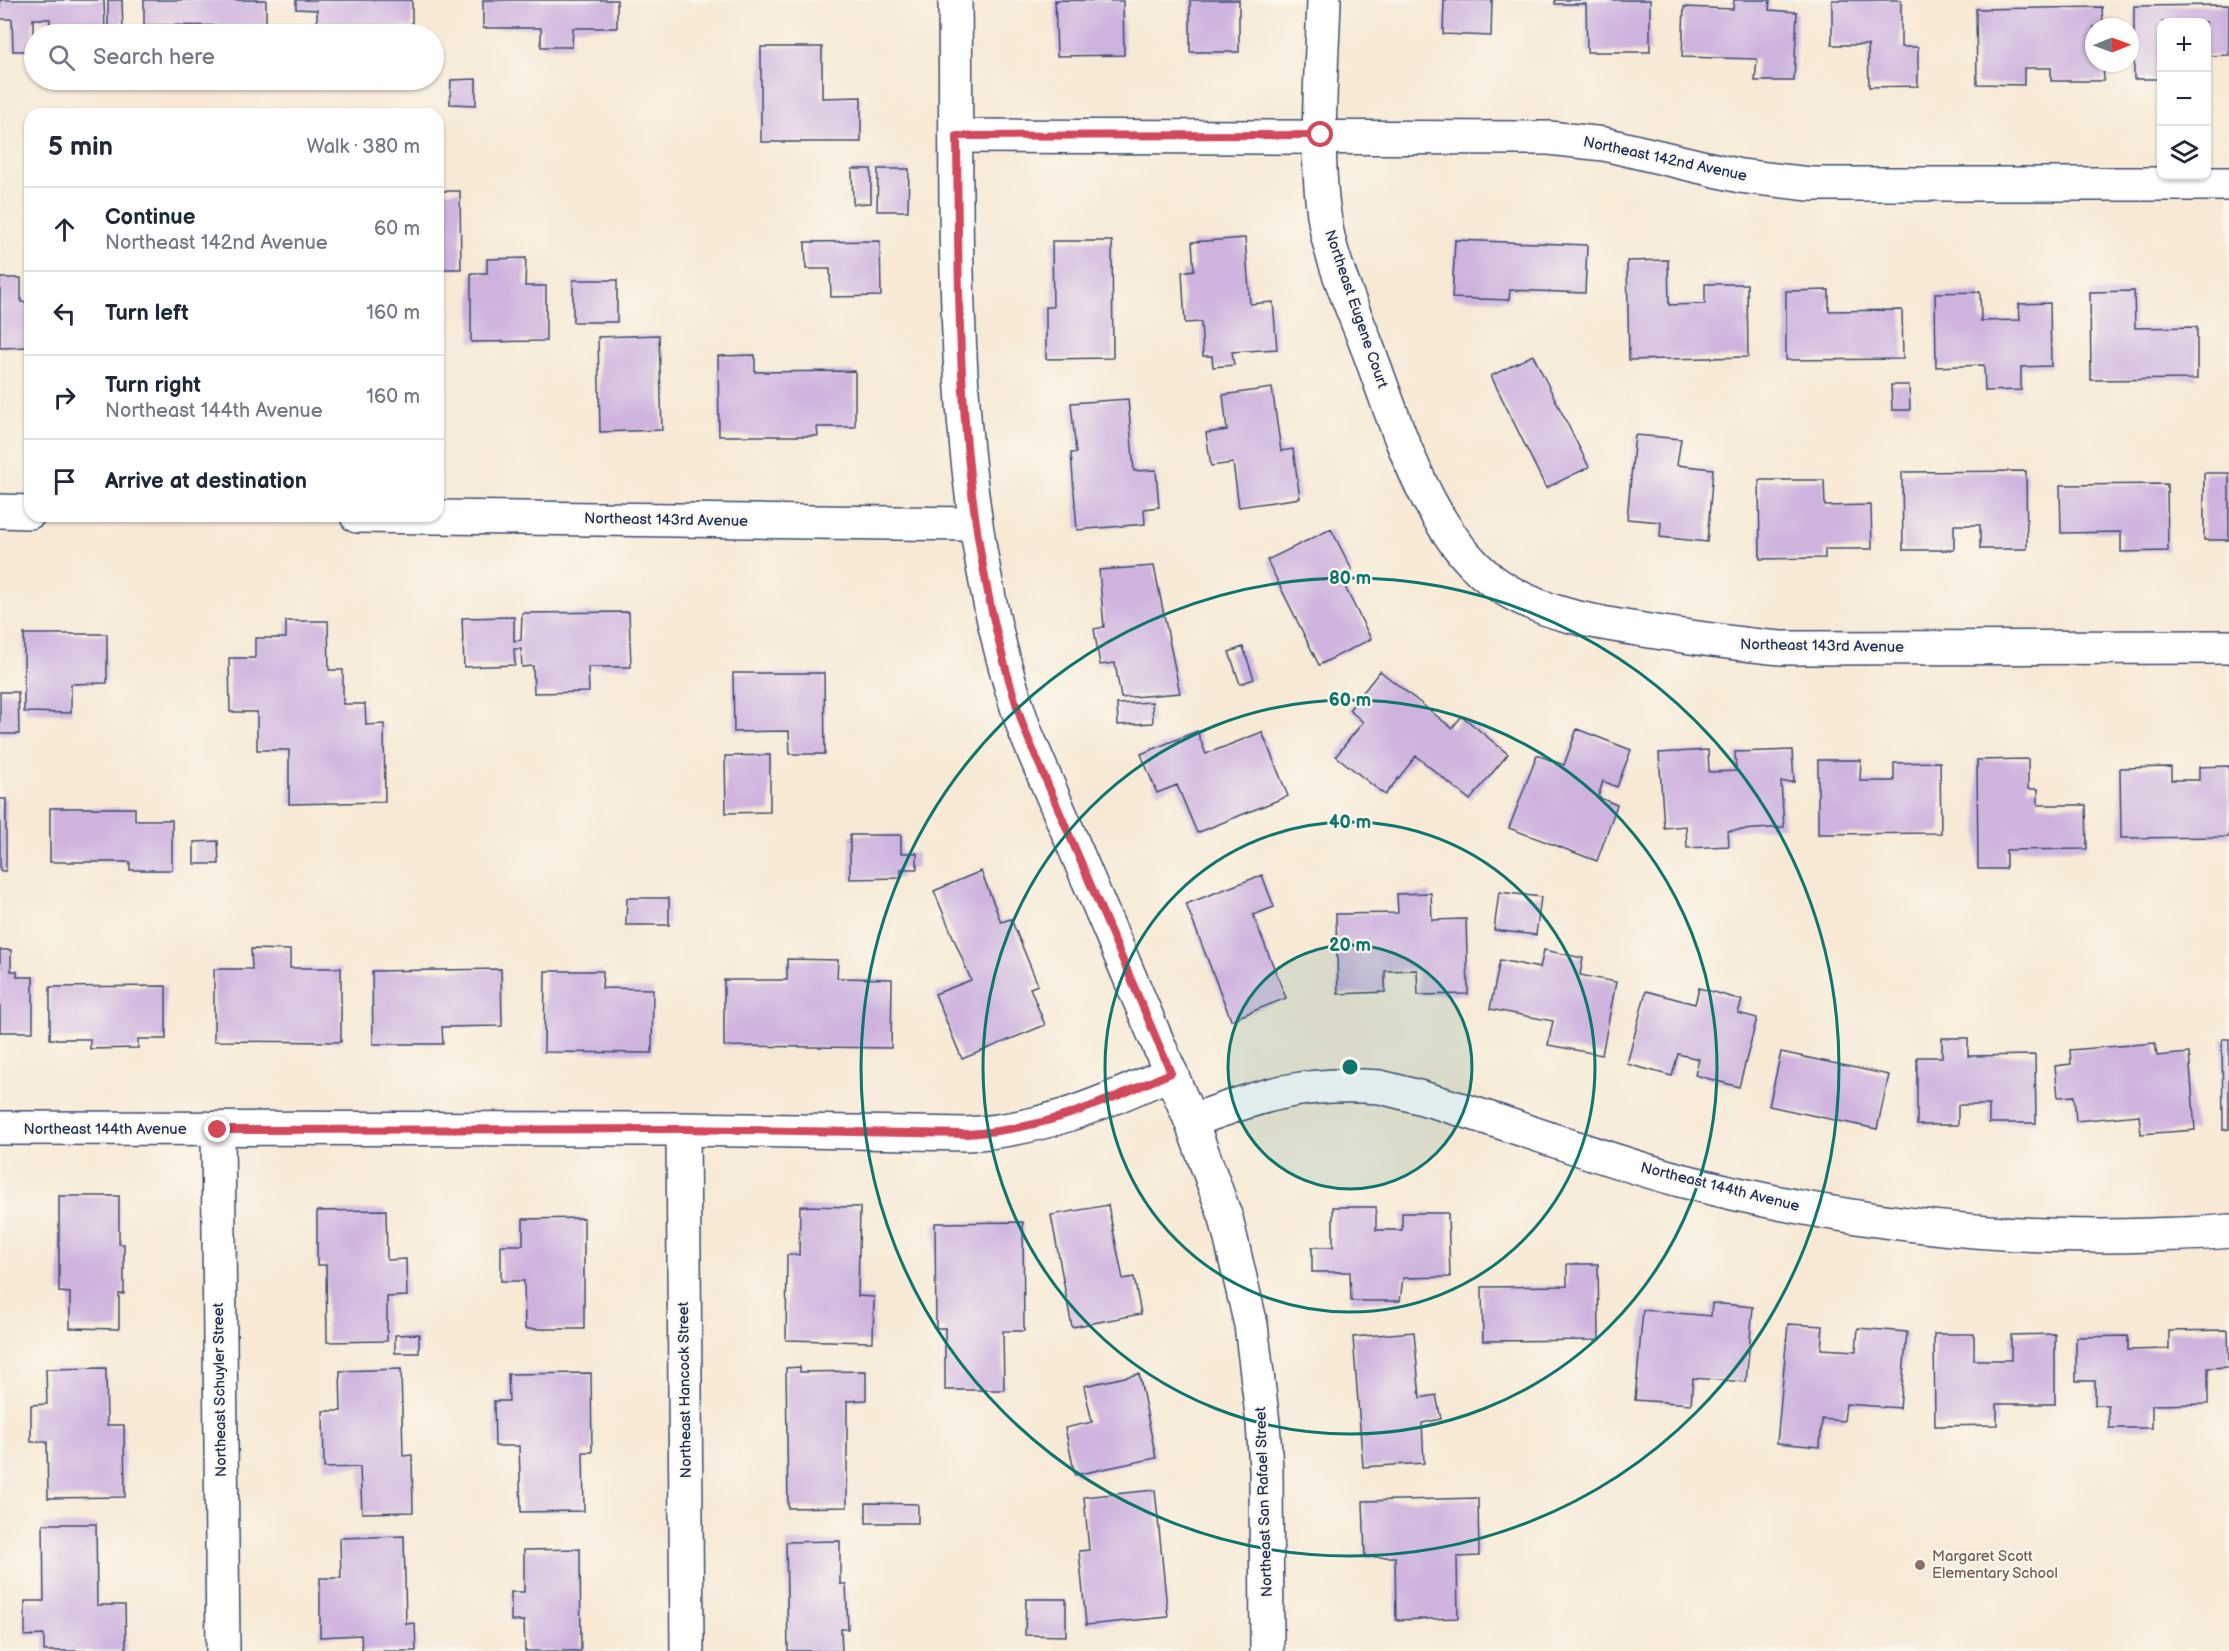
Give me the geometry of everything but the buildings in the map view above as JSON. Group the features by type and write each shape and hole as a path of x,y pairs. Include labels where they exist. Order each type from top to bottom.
{"street":[{"name":"Northeast San Rafael Street","path":"955,0 961,393 974,524 988,603 1006,675 1025,731 1191,1121 1226,1218 1251,1325 1259,1380 1266,1469 1267,1651"},
{"name":"Northeast Eugene Court","path":"1324,0 1321,135 1323,196 1329,240 1399,429 1424,487 1449,532"},
{"name":"Northeast 142nd Avenue","path":"957,136 1321,135 1549,138 1605,144 1740,176 1810,184 2229,184"},
{"path":"0,511 24,512"},
{"name":"Northeast 143rd Avenue","path":"444,517 974,524"},
{"name":"Northeast 143rd Avenue","path":"1449,532 1470,562 1501,587 1540,609 1586,620 1722,643 1781,648 2229,647"},
{"name":"Northeast 144th Avenue","path":"0,1128 683,1129 967,1134 1004,1132 1055,1121 1171,1073"},
{"name":"Northeast 144th Avenue","path":"1191,1121 1263,1095 1299,1087 1344,1084 1380,1087 1678,1180 1818,1210 1894,1223 2003,1234 2113,1236 2229,1231"},
{"name":"Northeast Hancock Street","path":"683,1129 687,1651"},
{"name":"Northeast Schuyler Street","path":"218,1130 223,1651"}],"place":[{"name":"Margaret Scott Elementary School","path":"1920,1565"}],"route":[{"path":"218,1130 683,1129 967,1134 1004,1132 1055,1121 1171,1073 1025,731 1006,675 988,603 974,524 961,393 958,325 957,136 1321,135"}]}
